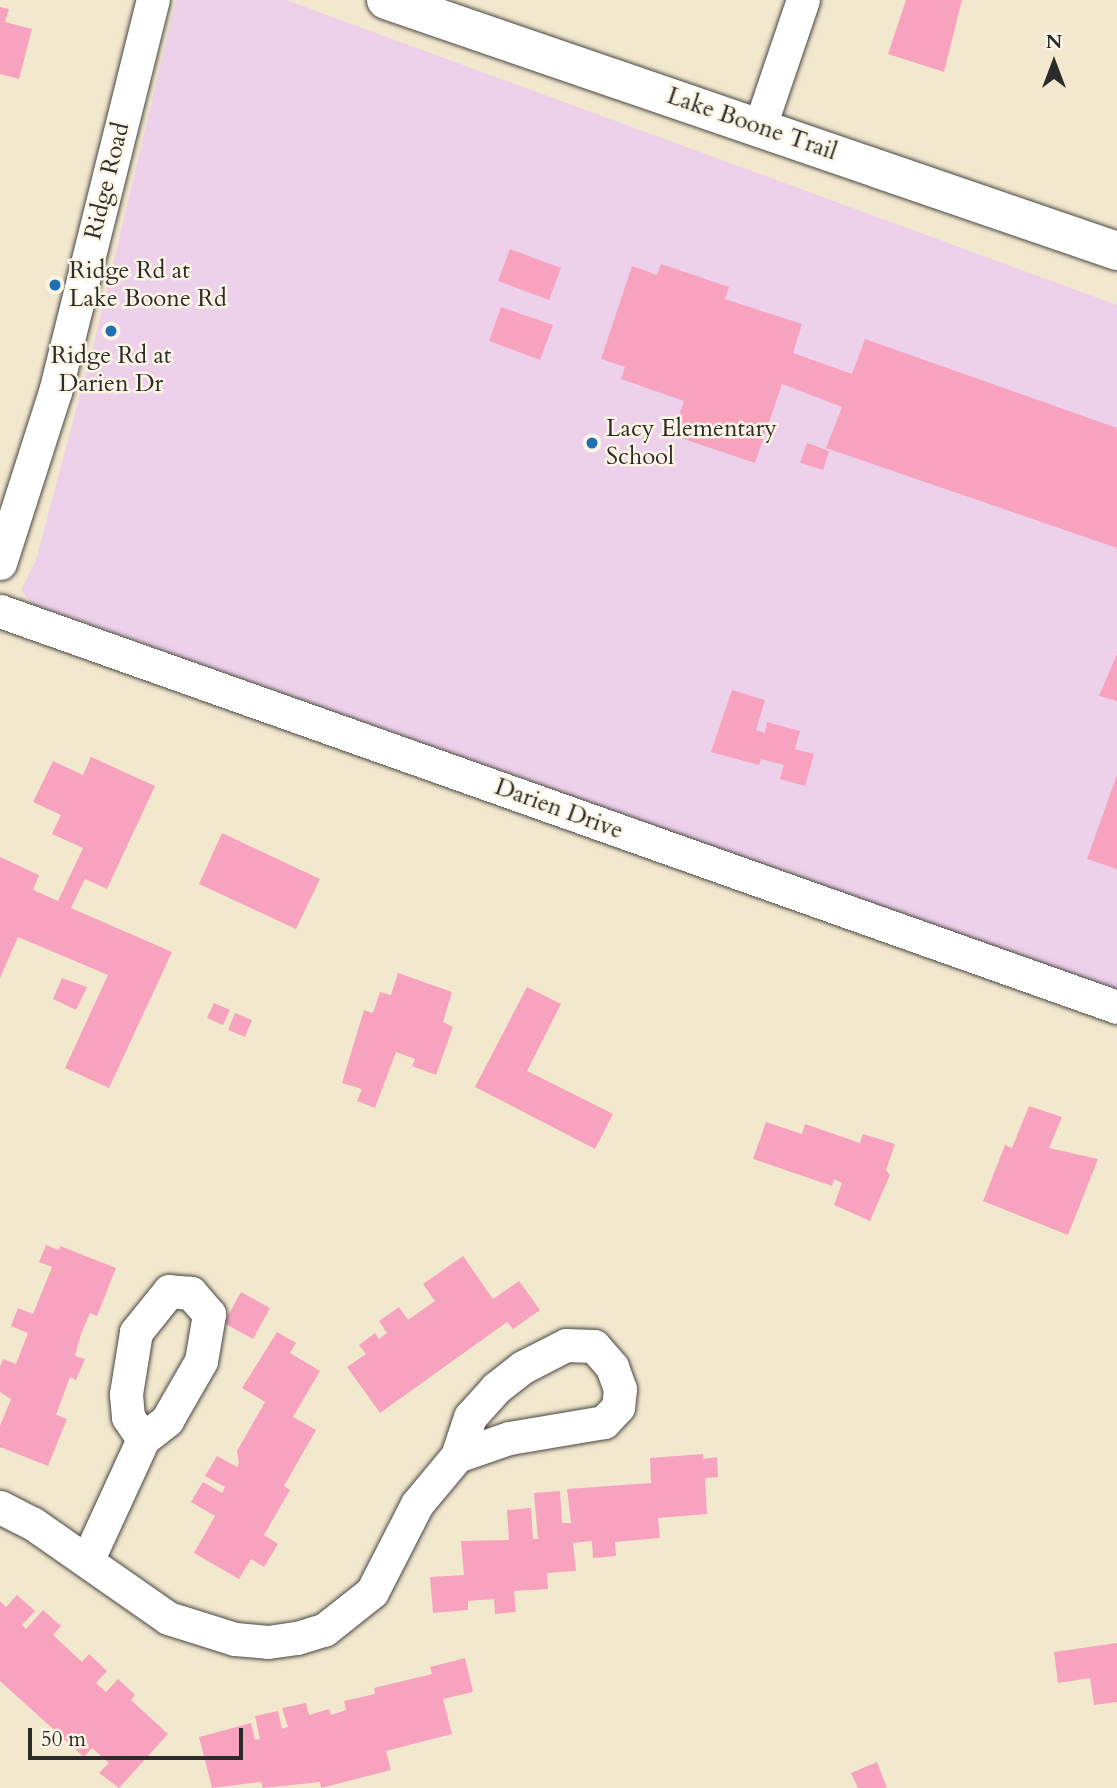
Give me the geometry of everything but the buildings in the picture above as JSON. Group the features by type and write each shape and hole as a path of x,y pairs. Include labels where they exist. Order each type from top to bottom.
{"main road":[{"name":"Lake Boone Trail","path":"386,0 760,126 1117,251"}],"street":[{"name":"Ridge Road","path":"0,563 55,392 153,0"},
{"path":"760,126 803,0"},
{"name":"Darien Drive","path":"0,611 1117,1007"},
{"path":"0,1507 87,1561 168,1618 200,1632 268,1642 324,1630 352,1612 372,1592 417,1504 457,1456 470,1417 523,1367 581,1343 594,1346 612,1367 620,1389 618,1407 604,1422 509,1438 457,1456"},
{"path":"87,1561 143,1439"}],"shaded area":[{"name":"Lacy Elementary School","path":"176,0 286,0 1117,305 1117,990 31,603 21,590 36,560 98,327"}],"place":[{"name":"Ridge Rd at Lake Boone Rd","path":"55,285"},
{"name":"Ridge Rd at Darien Dr","path":"111,331"},
{"name":"Lacy Elementary School","path":"592,443"}]}
